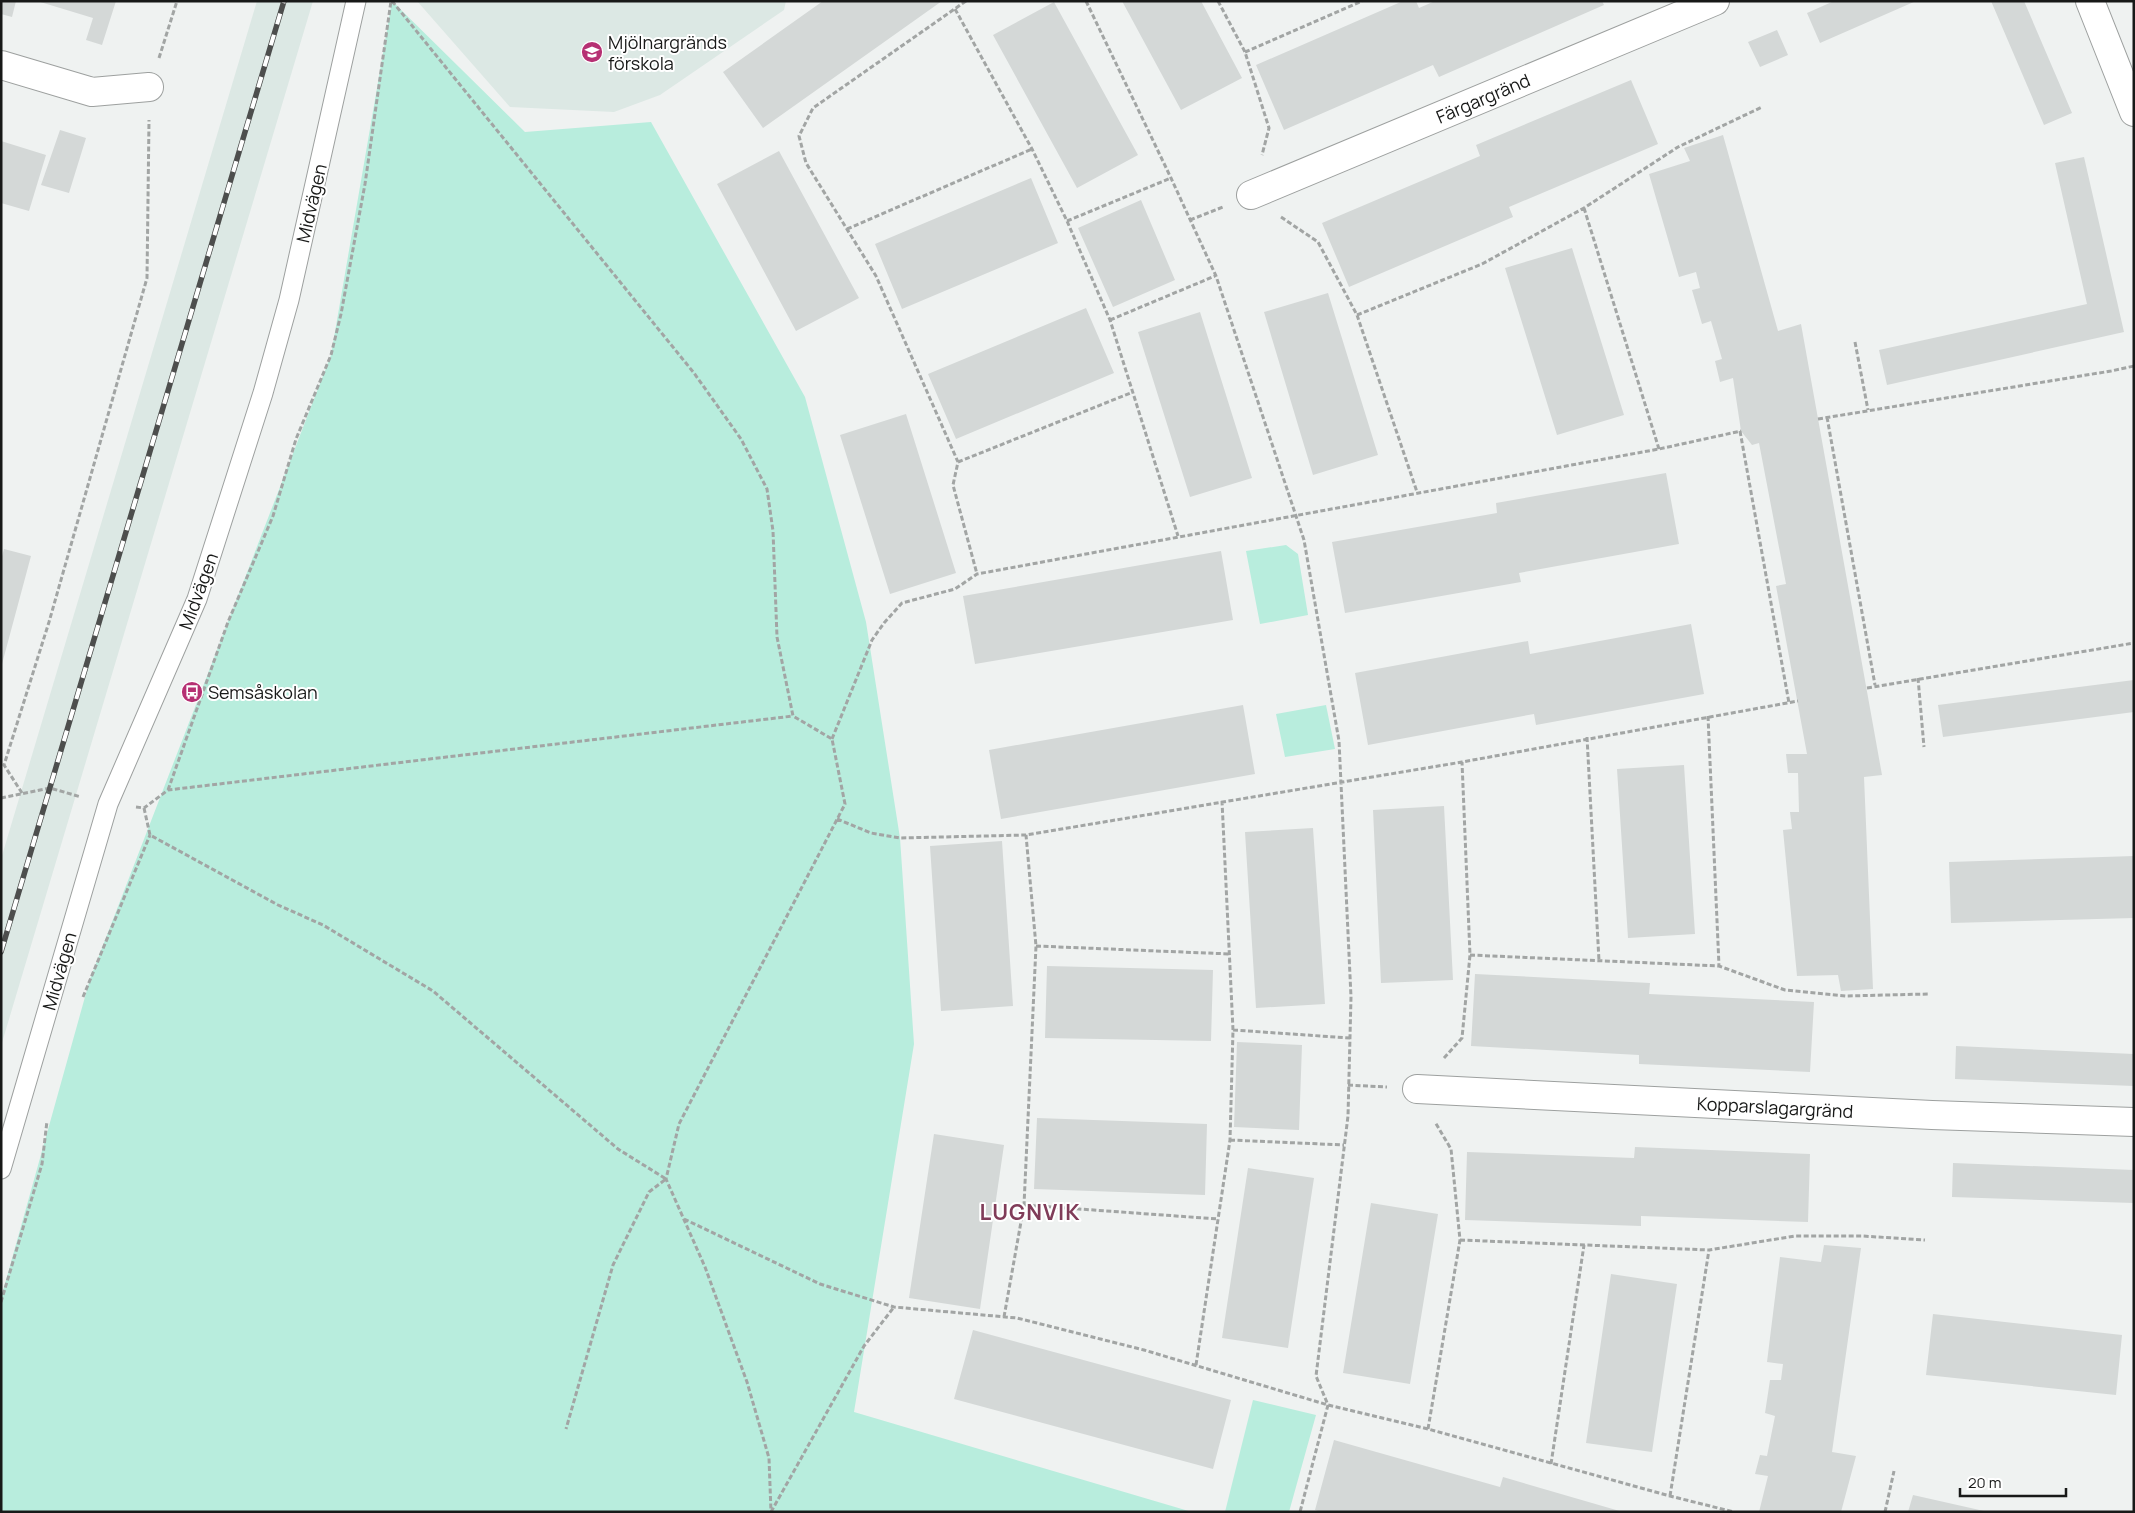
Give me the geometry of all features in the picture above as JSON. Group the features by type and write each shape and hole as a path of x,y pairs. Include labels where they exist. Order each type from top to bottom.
{"street":[{"name":"Färgargränd","path":"1251,195 1715,1"},
{"path":"2090,1 2134,112"},
{"path":"1,65 92,92 149,87"},
{"name":"Kopparslagargränd","path":"1417,1089 1932,1115 2134,1122"}],"lane":[{"name":"Midvägen","path":"1,1169 108,804 197,599 263,392 289,300 356,1"}],"path":[{"path":"22,793 4,765 49,622 147,278 149,87 178,1"},
{"path":"391,1 694,372 741,439 768,489 774,531 777,637 793,716"},
{"path":"168,790 228,622 273,516 296,439 331,355 341,314 365,184 391,1"},
{"path":"966,1 813,108 799,136 806,164 876,276 958,462 953,485 977,574"},
{"path":"1086,1 1216,276 1304,540 1340,740 1351,997 1348,1116 1316,1376 1328,1405 1300,1512"},
{"path":"1218,1 1245,52 1269,128 1251,195 1318,242 1357,315 1417,492"},
{"path":"1245,52 1362,1"},
{"path":"955,9 1032,149 1067,221 1110,320 1178,536"},
{"path":"1357,315 1482,264 1584,208 1678,147 1762,107"},
{"path":"847,230 1032,149"},
{"path":"1067,221 1171,178"},
{"path":"1584,208 1659,449"},
{"path":"1110,320 1216,276"},
{"path":"1855,342 1868,410"},
{"path":"1818,419 2134,366"},
{"path":"958,462 1133,392"},
{"path":"1827,417 1875,685"},
{"path":"566,1429 613,1265 649,1192 666,1179 680,1124 845,804 832,739 872,640 902,603 954,589 977,574 1296,514 1659,449 1740,431 1789,702"},
{"path":"1867,688 1875,685 2134,643"},
{"path":"1918,678 1924,747"},
{"path":"837,819 871,833 900,838 1026,834 1342,780 1462,762 1798,701"},
{"path":"1,798 50,788 108,804 144,808 168,790 793,716 832,739"},
{"path":"1708,716 1719,966"},
{"path":"1588,738 1599,961"},
{"path":"1196,1365 1230,1140 1233,1030 1222,801"},
{"path":"80,1005 150,835 144,808"},
{"path":"1004,1317 1024,1204 1036,946 1026,834"},
{"path":"150,835 278,905 323,925 433,991 618,1149 666,1179 705,1267 747,1382 769,1458 771,1512"},
{"path":"1036,946 1230,954"},
{"path":"1470,955 1719,966 1785,990 1846,996 1928,994"},
{"path":"1233,1030 1350,1038"},
{"path":"1,1302 42,1164 47,1118"},
{"path":"1230,1140 1344,1145"},
{"path":"1024,1204 1218,1219"},
{"path":"684,1219 820,1284 894,1307 1017,1318 1196,1365 1328,1405 1428,1429 1551,1464 1734,1512"},
{"path":"1460,1240 1709,1250 1796,1236 1862,1236 1925,1240"},
{"path":"1551,1464 1584,1245"},
{"path":"1670,1496 1709,1250"},
{"path":"771,1512 864,1346 894,1307"},
{"path":"1885,1512 1894,1471"}],"shaded area":[{"path":"257,1 313,1 1,1046 1,859"},
{"name":"Mjölnargränds förskola","path":"417,1 786,1 784,10 660,95 614,112 510,107"}],"green space":[{"path":"392,1 525,132 651,122 805,397 866,622 900,838 914,1044 854,1412 1192,1512 1,1512 1,1298 90,979 331,355"},
{"path":"1286,545 1298,554 1308,615 1260,624 1246,551"},
{"path":"1326,705 1335,749 1285,757 1276,714"},
{"path":"1253,1400 1316,1415 1289,1512 1225,1512"}],"building":[{"path":"1,1 16,1 12,17 1,14"},
{"path":"37,1 116,1 102,45 86,40 93,18"},
{"path":"823,1 942,1 763,128 723,72"},
{"path":"1122,1 1201,1 1242,78 1181,110"},
{"path":"1403,1 1416,1 1419,8 1435,1 1602,1 1604,5 1439,77 1433,65 1284,130 1256,65"},
{"path":"1834,1 1916,1 1820,43 1807,13"},
{"path":"1991,1 2024,1 2072,113 2044,125"},
{"path":"1054,2 1138,155 1077,188 993,35"},
{"path":"1777,30 1788,55 1760,67 1748,42"},
{"path":"1631,80 1658,144 1509,207 1513,217 1349,287 1322,223 1480,156 1476,145"},
{"path":"60,130 86,138 69,193 41,185"},
{"path":"1723,135 1778,331 1801,324 1882,775 1864,777 1873,989 1841,991 1838,975 1797,976 1783,830 1792,829 1790,812 1799,812 1798,773 1788,773 1786,754 1807,754 1776,586 1786,584 1759,443 1752,445 1741,431 1733,378 1720,382 1715,361 1722,359 1711,321 1702,324 1692,290 1700,288 1696,272 1679,277 1649,174 1690,161 1684,148"},
{"path":"1,141 46,155 29,211 1,203"},
{"path":"779,151 859,298 796,331 717,184"},
{"path":"2084,157 2124,332 1887,385 1879,350 2087,304 2055,163"},
{"path":"1031,178 1058,243 902,309 875,244"},
{"path":"1141,200 1175,280 1113,307 1078,228"},
{"path":"1572,248 1624,415 1557,435 1505,268"},
{"path":"1328,293 1378,455 1313,475 1264,312"},
{"path":"1086,308 1114,373 956,439 928,374"},
{"path":"1200,312 1252,478 1190,497 1138,332"},
{"path":"906,414 956,573 890,594 840,435"},
{"path":"1666,473 1679,544 1519,573 1521,582 1345,613 1332,542 1497,513 1496,503"},
{"path":"4,549 31,556 2,664 1,560"},
{"path":"1221,551 1233,620 975,664 963,596"},
{"path":"1691,624 1704,694 1536,725 1534,714 1368,745 1355,673 1528,641 1530,654"},
{"path":"2134,680 2134,712 1943,737 1938,705"},
{"path":"1243,705 1255,774 1001,819 989,750"},
{"path":"1684,765 1695,934 1628,938 1617,769"},
{"path":"1444,806 1453,980 1381,983 1373,810"},
{"path":"1313,828 1325,1004 1256,1008 1245,832"},
{"path":"1002,841 1013,1006 941,1011 930,846"},
{"path":"2134,856 2134,918 1951,923 1949,862"},
{"path":"1047,966 1213,970 1211,1041 1045,1038"},
{"path":"1475,974 1650,983 1649,994 1814,1002 1810,1072 1639,1064 1639,1055 1471,1046"},
{"path":"1237,1042 1302,1045 1299,1130 1234,1127"},
{"path":"1956,1046 2134,1054 2134,1086 1955,1079"},
{"path":"1037,1118 1207,1124 1205,1195 1034,1189"},
{"path":"934,1134 1004,1145 980,1309 909,1298"},
{"path":"1635,1147 1810,1154 1808,1222 1641,1216 1641,1226 1465,1220 1467,1152 1634,1158"},
{"path":"1953,1163 2134,1170 2134,1203 1952,1197"},
{"path":"1248,1168 1314,1178 1288,1348 1222,1338"},
{"path":"1371,1203 1438,1214 1410,1384 1343,1373"},
{"path":"1824,1245 1861,1248 1832,1452 1856,1456 1841,1512 1759,1512 1768,1476 1755,1474 1760,1455 1767,1456 1775,1416 1765,1413 1770,1380 1781,1380 1783,1364 1767,1362 1780,1257 1821,1262"},
{"path":"1611,1274 1677,1284 1652,1452 1586,1443"},
{"path":"1933,1314 2122,1335 2116,1395 1926,1375"},
{"path":"973,1330 1231,1400 1213,1469 954,1399"},
{"path":"1334,1440 1500,1487 1503,1477 1623,1512 1321,1512 1315,1510"},
{"path":"1913,1495 1984,1511 1984,1512 1908,1512"}],"railway":[{"path":"1,952 284,1"}],"place":[{"name":"Mjölnargränds förskola","path":"592,52"},
{"name":"Semsåskolan","path":"192,692"}],"district":[{"name":"LUGNVIK","path":"1030,1212"}]}
